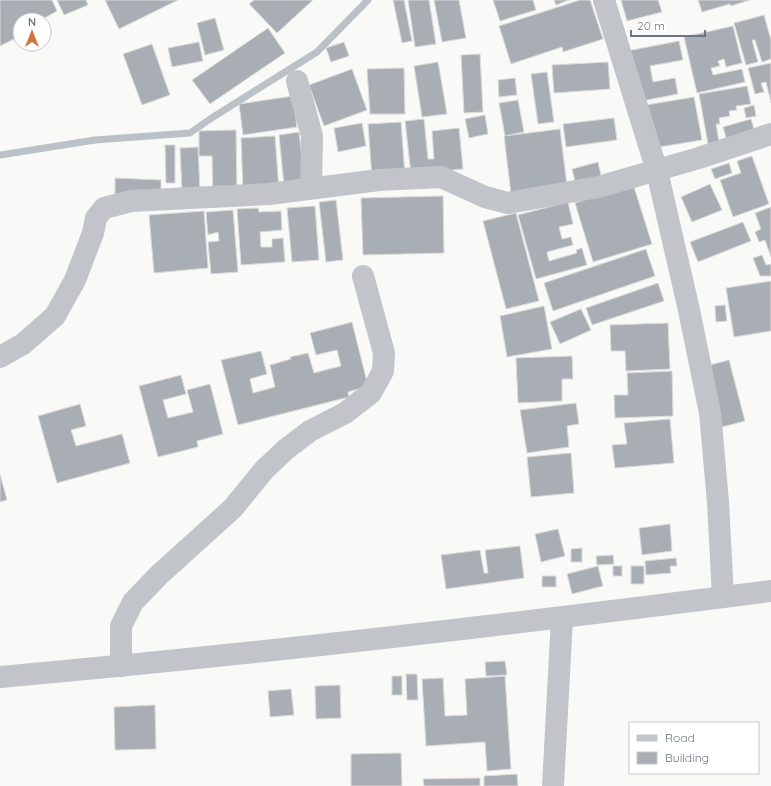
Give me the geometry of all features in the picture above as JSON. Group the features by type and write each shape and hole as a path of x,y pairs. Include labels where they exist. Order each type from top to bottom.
{"street":[{"path":"604,0 657,171 689,310 710,413 718,502 723,597"},
{"path":"297,81 312,136 311,188"},
{"path":"0,357 23,344 55,316 75,280 93,233 96,218 104,208 131,202 269,194 399,179 440,177 485,197 508,203 598,187 657,171 771,134"},
{"path":"122,666 121,626 133,602 159,575 233,508 264,470 285,450 310,430 345,413 371,393 383,371 384,353 363,276"},
{"path":"0,677 122,666 562,618 771,591"},
{"path":"554,786 562,618"}],"building":[{"path":"0,0 52,0 57,11 52,14 52,12 12,12 12,40 0,46"},
{"path":"57,0 86,0 88,5 64,15"},
{"path":"105,0 178,0 119,29"},
{"path":"254,0 313,0 277,33 249,4"},
{"path":"393,0 404,0 412,41 402,43"},
{"path":"408,0 429,0 436,44 415,47"},
{"path":"434,0 459,0 466,38 442,42"},
{"path":"493,0 533,0 536,10 500,21"},
{"path":"554,0 569,0 556,5"},
{"path":"580,0 590,0 603,39 563,52 562,47 511,64 499,26"},
{"path":"621,0 658,0 662,12 627,21"},
{"path":"698,0 750,0 731,6 730,4 702,12"},
{"path":"764,15 771,40 771,59 762,62 755,40 752,40 758,62 746,65 734,23"},
{"path":"215,18 224,50 205,55 197,23"},
{"path":"733,26 742,63 726,67 724,59 718,61 720,66 711,68 713,75 742,69 745,82 697,93 684,37"},
{"path":"268,28 285,53 210,104 192,80"},
{"path":"679,41 683,60 650,66 653,82 675,78 678,94 637,102 627,51"},
{"path":"199,42 203,61 172,67 168,48"},
{"path":"344,42 349,56 331,62 326,48"},
{"path":"152,44 170,95 142,105 123,54"},
{"path":"480,54 483,112 464,113 461,55"},
{"path":"438,62 447,114 422,117 414,66"},
{"path":"608,62 610,89 554,93 552,65"},
{"path":"771,63 771,103 766,82 761,83 764,92 755,94 748,68"},
{"path":"404,68 405,114 370,114 367,69"},
{"path":"352,69 367,110 324,126 309,85"},
{"path":"547,72 554,122 538,124 531,74"},
{"path":"515,78 517,95 499,97 498,80"},
{"path":"747,86 751,104 736,106 737,110 729,111 730,116 719,118 720,124 716,124 719,142 708,144 699,94"},
{"path":"293,96 297,127 243,135 239,104"},
{"path":"694,97 702,140 653,148 646,105"},
{"path":"518,100 524,132 505,136 499,103"},
{"path":"754,105 756,116 746,118 744,108"},
{"path":"485,115 488,134 469,138 465,119"},
{"path":"614,118 617,140 566,147 563,124"},
{"path":"424,119 428,159 434,159 432,131 459,128 463,169 411,174 405,121"},
{"path":"751,119 756,136 728,144 723,127"},
{"path":"401,122 405,176 372,178 368,124"},
{"path":"362,123 366,146 338,152 334,128"},
{"path":"560,129 567,186 511,194 504,136"},
{"path":"236,130 237,195 213,196 212,156 199,156 199,131"},
{"path":"299,132 305,183 284,185 279,135"},
{"path":"275,136 279,190 243,191 241,138"},
{"path":"165,145 175,145 175,183 166,183"},
{"path":"198,147 200,191 182,192 180,148"},
{"path":"752,156 769,204 733,217 720,180 741,173 737,161"},
{"path":"598,162 602,180 576,186 572,169"},
{"path":"729,163 732,173 715,179 711,169"},
{"path":"115,178 161,180 161,197 115,196"},
{"path":"633,184 652,244 593,262 575,203"},
{"path":"710,184 722,210 692,222 681,197"},
{"path":"443,196 444,253 363,255 361,198"},
{"path":"336,200 343,260 326,262 319,202"},
{"path":"568,202 573,224 559,227 562,239 571,237 573,245 547,252 549,261 577,253 576,250 582,248 587,265 536,279 518,215"},
{"path":"315,206 319,260 292,262 287,208"},
{"path":"771,207 771,257 765,240 759,242 755,232 761,229 755,213"},
{"path":"258,208 259,212 281,211 282,230 260,232 261,247 272,247 272,239 283,238 285,262 241,265 237,209"},
{"path":"233,210 238,272 211,274 208,242 219,241 218,232 208,235 206,212"},
{"path":"204,211 208,268 154,273 149,215"},
{"path":"516,213 539,301 506,309 483,221"},
{"path":"743,222 751,241 698,262 690,242"},
{"path":"646,249 655,276 553,311 544,283"},
{"path":"762,255 766,265 771,264 771,276 760,276 753,258"},
{"path":"771,281 771,331 734,337 726,288"},
{"path":"658,283 664,301 592,325 586,308"},
{"path":"725,305 727,321 716,322 715,306"},
{"path":"544,306 552,349 507,357 500,316"},
{"path":"581,309 591,330 560,344 550,322"},
{"path":"352,322 368,386 348,392 349,397 238,425 221,360 261,351 267,374 250,379 253,393 275,387 270,365 291,359 290,357 308,353 314,373 341,366 337,350 316,355 310,333"},
{"path":"668,323 670,369 626,371 625,351 611,351 610,325"},
{"path":"572,356 573,379 562,379 562,401 518,403 516,358"},
{"path":"729,360 745,421 722,427 706,366"},
{"path":"672,371 673,416 615,418 614,395 628,395 627,373"},
{"path":"181,375 186,394 163,400 168,418 193,412 187,390 210,384 223,434 197,441 198,447 158,457 139,386"},
{"path":"576,403 579,424 567,426 569,447 527,453 520,410"},
{"path":"80,404 86,426 71,430 76,446 122,434 130,463 57,483 38,416"},
{"path":"670,419 674,463 615,468 612,445 627,444 624,423"},
{"path":"571,453 574,493 531,497 527,457"},
{"path":"0,474 7,500 0,502"},
{"path":"670,524 672,551 642,555 639,528"},
{"path":"558,529 565,556 541,562 535,534"},
{"path":"520,546 524,578 446,589 441,555 480,550 484,573 488,573 485,550"},
{"path":"582,548 582,562 571,562 571,549"},
{"path":"613,555 614,564 597,565 596,556"},
{"path":"676,558 677,566 670,566 671,573 646,575 645,561"},
{"path":"598,566 603,586 572,594 567,574"},
{"path":"613,566 622,566 622,576 613,576"},
{"path":"631,566 644,566 644,584 631,584"},
{"path":"542,576 556,576 556,587 542,587"},
{"path":"505,661 507,675 486,676 485,662"},
{"path":"406,674 417,674 418,700 407,700"},
{"path":"392,676 402,676 402,695 392,695"},
{"path":"505,676 511,769 487,771 485,742 426,746 422,679 443,678 445,716 467,715 465,679"},
{"path":"340,685 341,718 316,719 315,686"},
{"path":"291,689 294,715 270,717 268,691"},
{"path":"155,705 156,749 115,750 114,707"},
{"path":"401,753 402,786 351,786 351,754"},
{"path":"517,774 518,786 484,786 484,776"},
{"path":"480,778 480,786 424,786 423,779"}],"waterway":[{"path":"0,155 95,140 190,133 317,52 368,0"}]}
